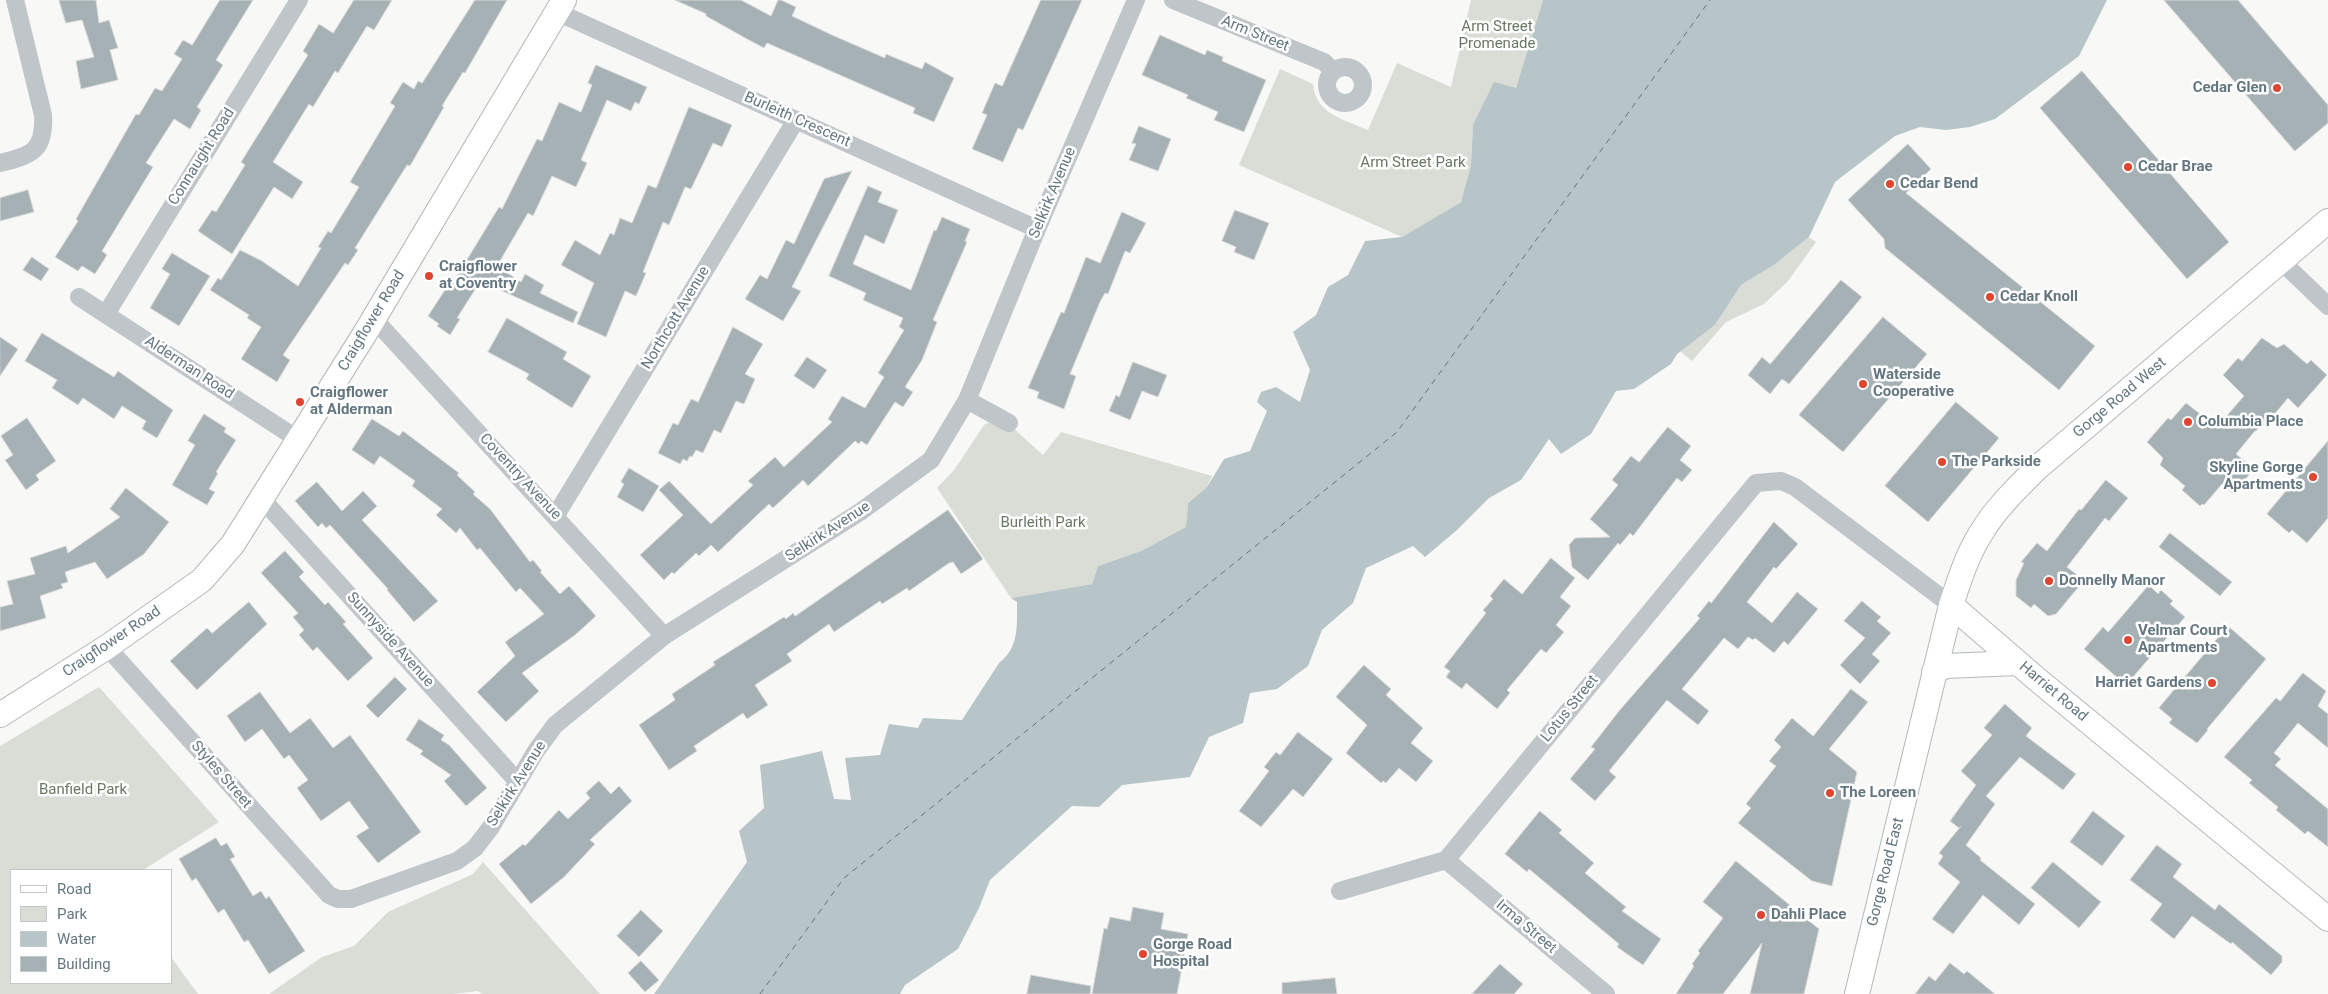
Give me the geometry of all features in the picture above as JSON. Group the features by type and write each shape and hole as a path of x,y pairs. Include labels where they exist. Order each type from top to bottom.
{"main road":[{"name":"Craigflower Road","path":"0,715 107,647 202,580 233,544 374,319 561,6"},
{"name":"Gorge Road West","path":"1951,605 1964,566 1981,533 2003,503 2037,468 2328,221"},
{"name":"Harriet Road","path":"1951,605 2018,664 2328,919"},
{"name":"Gorge Road East","path":"1857,994 1951,605"},
{"path":"1934,672 1945,666 2018,664"}],"street":[{"path":"0,162 32,153 41,143 44,129 43,115 15,0"},
{"name":"Connaught Road","path":"106,314 299,0"},
{"name":"Selkirk Avenue","path":"338,899 351,899 366,895 457,861 475,848 536,751 555,726 664,636 860,512 931,460 967,400 1036,229 1136,0"},
{"name":"Arm Street","path":"1174,0 1324,62 1333,71"},
{"name":"Burleith Crescent","path":"561,6 796,120 1036,229"},
{"name":"Northcott Avenue","path":"556,515 796,120"},
{"path":"2282,262 2328,306"},
{"name":"Alderman Road","path":"79,297 299,440"},
{"name":"Coventry Avenue","path":"374,319 556,515 664,636"},
{"path":"967,400 1009,423"},
{"name":"Harriet Road","path":"1769,480 1782,481 1795,487 1951,605"},
{"name":"Lotus Street","path":"1446,860 1748,491 1756,483 1769,480"},
{"name":"Sunnyside Avenue","path":"262,499 518,782"},
{"name":"Styles Street","path":"107,647 319,887 338,899"},
{"path":"1340,891 1446,860"},
{"name":"Irma Street","path":"1446,860 1606,994"}],"green space":[{"name":"Arm Street Park","path":"1471,0 1543,0 1516,88 1473,125 1471,165 1461,202 1402,237 1239,165 1280,69 1313,84 1315,94 1325,109 1341,119 1368,130 1397,63 1451,87"},
{"path":"1809,237 1816,242 1788,281 1764,304 1726,322 1692,361 1680,351 1715,325 1741,285 1774,265"},
{"name":"Burleith Park","path":"993,420 1013,428 1043,455 1061,432 1212,476 1207,487 1188,503 1186,527 1141,551 1098,566 1092,584 1011,598 937,488 955,469 984,425"},
{"name":"Banfield Park","path":"99,687 219,822 145,869 10,869 10,984 172,984 172,958 198,994 0,994 0,746"},
{"path":"483,862 600,994 483,994 477,991 454,994 269,994 322,957 354,946 388,912 473,874"}],"water":[{"path":"1543,0 2107,0 2079,56 1995,119 1970,127 1946,130 1920,127 1895,136 1835,182 1809,237 1774,265 1741,285 1715,325 1677,354 1671,364 1634,389 1616,391 1591,434 1561,454 1549,439 1521,480 1489,498 1457,530 1425,557 1413,546 1366,568 1353,603 1322,630 1308,666 1277,689 1250,693 1243,723 1209,737 1190,777 1122,785 1099,807 1072,806 990,880 979,908 958,949 905,985 900,994 654,994 747,862 739,831 764,808 760,765 822,751 834,799 851,800 845,758 880,755 889,724 918,728 923,718 962,720 999,663 1010,651 1017,628 1017,602 1011,598 1092,584 1098,566 1141,551 1186,527 1188,503 1207,487 1224,459 1250,451 1267,411 1257,402 1261,392 1276,387 1300,402 1310,370 1293,332 1316,315 1328,287 1348,275 1365,241 1402,237 1461,202 1471,165 1473,125 1494,82 1516,88"}],"building":[{"path":"59,0 96,0 99,23 109,20 118,48 110,50 118,80 81,89 76,61 94,57 82,20 66,23"},
{"path":"220,0 253,0 216,60 223,65 197,107 201,110 190,129 174,119 146,163 153,167 102,251 107,255 95,274 82,266 78,271 55,257 78,221 76,219 136,114 139,115 155,88 162,91 182,59 174,54 183,40 192,45"},
{"path":"354,0 392,0 374,30 367,26 338,73 335,71 313,107 309,104 273,162 303,182 292,199 274,187 232,254 198,231 212,210 216,212 245,165 241,162 308,55 303,51 319,24 333,33"},
{"path":"475,0 507,0 465,73 463,72 442,106 444,107 410,166 407,165 355,248 358,250 348,265 345,263 283,355 290,360 277,382 241,359 261,327 247,318 249,315 210,290 218,278 221,280 240,250 262,261 298,286 321,248 318,247 328,231 331,233 359,187 350,182 395,106 390,103 403,82 414,89 418,81 422,83"},
{"path":"675,0 741,0 771,16 778,0 781,0 796,7 792,16 832,35 885,58 886,54 922,69 925,62 954,78 934,122 913,113 915,108 767,43 764,48 706,16 706,14"},
{"path":"1041,0 1082,0 1023,130 1018,128 1003,162 972,149 987,115 982,113 995,83 1002,86"},
{"name":"Cedar Glen","path":"2164,0 2238,0 2328,105 2328,123 2295,151"},
{"path":"1160,35 1205,55 1207,50 1223,57 1222,61 1266,80 1244,132 1214,120 1218,112 1186,98 1188,95 1142,75"},
{"path":"596,65 647,87 639,104 635,102 631,111 607,100 581,160 587,163 576,187 552,176 533,216 528,213 497,266 521,282 525,274 544,285 540,293 578,312 573,323 487,284 483,288 478,285 457,318 460,319 450,335 437,326 439,324 428,316 452,279 454,281 499,207 502,209 537,139 542,141 559,102 581,112 592,85 588,83"},
{"name":"Cedar Brae","path":"2082,71 2229,242 2187,279 2040,108"},
{"path":"689,107 732,125 722,147 713,143 691,189 685,187 669,225 663,222 643,272 646,273 636,296 625,291 606,337 577,324 594,283 561,265 575,240 600,255 610,233 614,235 620,218 632,223 648,185 656,188"},
{"path":"1139,126 1171,139 1158,171 1129,160 1136,144 1132,143"},
{"name":"Cedar Knoll","path":"1908,144 1931,169 1906,193 2095,346 2059,390 1885,248 1884,239 1848,200"},
{"path":"852,171 792,287 801,291 783,321 745,299 760,275 767,279 786,240 794,244 824,179"},
{"path":"868,186 882,192 878,202 898,210 884,244 865,235 853,264 911,290 934,230 936,231 942,217 970,229 965,241 967,242 933,320 937,322 922,360 905,387 913,392 903,407 895,402 867,445 861,441 859,444 855,441 808,486 803,480 773,508 769,504 718,552 711,545 699,556 696,553 674,574 672,572 664,580 640,555 683,515 659,490 669,481 711,524 753,485 748,481 775,457 784,467 832,422 828,419 842,396 865,408 884,377 878,373 904,330 899,327 903,318 863,300 866,293 829,276"},
{"path":"28,190 34,212 0,221 0,198"},
{"path":"1235,210 1269,223 1254,260 1234,252 1236,247 1222,241"},
{"path":"1122,212 1146,223 1130,253 1125,251 1108,294 1105,293 1100,302 1070,374 1076,376 1064,409 1037,398 1039,392 1028,388 1061,312 1064,313 1086,257 1100,263"},
{"path":"172,253 210,276 179,326 150,308 170,274 162,269"},
{"path":"32,257 49,269 41,281 23,270"},
{"path":"1841,280 1862,297 1789,384 1782,379 1770,394 1748,375 1762,357 1770,364"},
{"name":"Waterside Cooperative","path":"1883,317 1927,354 1843,452 1799,415"},
{"path":"507,318 567,352 563,359 591,376 572,408 526,379 529,374 488,352"},
{"path":"733,327 763,344 745,374 755,379 744,404 736,401 721,433 714,430 703,453 696,450 692,457 690,456 687,461 683,459 680,464 658,453 673,423 678,425 691,399 698,402"},
{"path":"42,333 114,377 118,371 173,410 157,438 142,429 146,421 122,406 114,419 83,398 78,405 52,388 57,380 25,361"},
{"path":"0,337 18,349 0,376"},
{"name":"Columbia Place","path":"2262,338 2277,348 2284,344 2307,364 2311,360 2327,375 2298,408 2288,398 2263,428 2261,427 2254,432 2236,454 2254,469 2233,494 2222,484 2204,505 2200,506 2182,490 2185,486 2160,465 2163,458 2147,442 2168,418 2171,420 2186,403 2217,427 2244,396 2223,375 2238,358 2242,361"},
{"path":"807,357 827,370 814,389 794,376"},
{"path":"1133,362 1167,375 1158,397 1142,391 1130,420 1109,411 1116,395 1119,397"},
{"name":"The Parkside","path":"1956,402 1999,438 1928,522 1885,486"},
{"path":"204,414 226,428 224,432 236,440 216,472 218,473 209,489 215,492 207,505 172,485 195,445 188,441"},
{"path":"27,418 56,461 36,475 39,480 26,490 5,460 13,455 1,436"},
{"path":"372,419 399,436 403,431 459,473 457,475 475,492 473,494 490,509 530,562 533,560 542,571 540,572 560,594 569,586 596,616 575,635 522,673 539,691 506,722 477,692 515,656 505,642 544,614 520,588 516,592 480,548 477,550 460,528 456,533 436,515 442,509 412,486 415,481 380,456 374,465 352,450"},
{"path":"1668,427 1691,446 1680,460 1692,470 1682,482 1677,478 1633,536 1630,533 1620,545 1618,543 1588,580 1572,567 1569,545 1575,538 1610,537 1590,519 1618,485 1612,480 1631,456 1639,462"},
{"name":"Skyline Gorge Apartments","path":"2328,441 2328,518 2307,543 2292,530 2289,533 2267,514"},
{"path":"629,468 659,486 643,512 617,497 624,484 621,482"},
{"path":"2106,480 2128,498 2109,521 2105,518 2067,567 2082,579 2079,582 2081,584 2056,614 2048,616 2034,604 2031,608 2016,596 2016,580 2024,563 2021,562 2037,543 2047,551 2079,509 2081,510"},
{"path":"317,482 342,511 363,491 377,506 362,520 438,601 414,622 388,589 330,525 326,528 322,523 318,527 295,501"},
{"path":"126,488 169,522 144,554 107,579 95,562 65,572 68,582 61,584 63,588 40,596 46,618 0,631 0,607 13,604 7,581 35,574 30,558 66,546 68,553 120,517 110,509"},
{"path":"948,510 983,559 961,574 953,562 949,563 909,591 907,588 882,604 880,601 834,632 829,624 787,654 792,661 755,685 768,705 747,719 743,713 694,746 697,751 669,770 639,725 675,700 672,694 715,665 713,662 784,617 786,619 793,613 795,616"},
{"path":"1774,522 1798,544 1776,569 1774,567 1747,602 1772,623 1797,592 1818,609 1788,645 1784,641 1774,653 1755,638 1753,640 1748,637 1738,649 1724,638 1682,689 1709,711 1698,725 1667,700 1609,771 1616,777 1595,801 1570,779 1595,749 1591,747 1619,711 1700,618 1697,616 1709,601 1711,603"},
{"path":"2170,533 2232,582 2220,596 2159,547"},
{"path":"285,551 304,572 299,577 325,605 328,602 346,622 343,624 373,658 348,681 317,647 313,651 299,635 304,630 293,617 298,613 261,573"},
{"path":"1551,558 1575,578 1560,597 1571,606 1556,625 1564,632 1546,653 1541,649 1507,690 1510,693 1497,709 1466,683 1462,689 1446,677 1450,671 1444,667 1486,613 1483,610 1493,599 1490,596 1504,579 1522,594"},
{"name":"Velmar Court Apartments","path":"2149,585 2158,594 2161,590 2173,601 2170,604 2185,617 2126,685 2084,649 2103,627 2108,632"},
{"path":"1862,601 1881,617 1877,621 1891,633 1872,654 1880,661 1860,684 1840,665 1865,638 1844,621"},
{"path":"249,602 267,624 197,690 170,661 207,628 212,633"},
{"name":"Harriet Gardens","path":"2228,626 2266,659 2197,743 2169,723 2172,719 2159,708"},
{"path":"1364,665 1391,689 1386,695 1423,728 1411,743 1433,761 1416,782 1399,768 1386,783 1383,781 1381,783 1346,753 1367,725 1336,697"},
{"path":"2303,673 2326,691 2318,706 2328,714 2328,748 2298,723 2274,753 2281,759 2275,765 2328,809 2328,847 2308,831 2305,834 2276,810 2278,807 2249,783 2252,780 2224,757 2276,698 2280,701"},
{"path":"395,677 407,689 378,718 366,706"},
{"name":"The Loreen","path":"1851,689 1868,702 1829,749 1857,772 1832,886 1812,881 1738,823 1751,808 1746,804 1776,766 1769,761 1781,747 1774,740 1792,718 1813,736"},
{"path":"260,692 290,733 310,718 333,748 350,735 421,832 378,863 356,836 369,828 349,801 321,821 297,788 308,780 289,755 284,759 262,729 245,742 227,716"},
{"path":"2005,704 2032,728 2026,736 2076,774 2063,790 2020,757 1986,796 1995,804 1966,845 1981,858 1980,860 2035,904 2019,925 1983,895 1953,934 1932,919 1960,882 1938,864 1943,856 1939,853 1961,826 1959,828 1950,821 1976,785 1961,771 1992,735 1984,728"},
{"path":"419,719 444,735 441,740 449,745 487,788 466,806 444,781 451,775 420,754 423,751 406,740"},
{"path":"1298,732 1333,759 1303,797 1293,789 1261,827 1239,811 1269,771 1264,767 1276,752 1280,755"},
{"path":"599,781 611,794 619,786 632,801 590,840 595,844 564,877 531,904 499,864 523,844 525,846 559,810 568,819 590,798 586,793"},
{"path":"1540,811 1562,830 1559,833 1594,863 1585,873 1626,907 1622,911 1661,939 1643,965 1617,947 1619,944 1529,869 1527,872 1505,854"},
{"path":"2093,811 2125,836 2102,866 2070,842"},
{"path":"216,838 221,846 227,843 235,857 230,859 253,896 261,891 266,899 269,896 305,951 269,974 248,940 244,942 224,909 218,913 196,878 192,881 179,859"},
{"path":"2157,845 2182,864 2173,877 2215,910 2219,904 2282,956 2282,962 2271,975 2232,942 2231,944 2192,916 2174,939 2150,920 2162,904 2130,880"},
{"name":"Dahli Place","path":"1736,861 1819,929 1804,994 1750,994 1762,943 1723,994 1676,994 1694,966 1692,964 1700,953 1698,951 1723,918 1703,902"},
{"path":"2053,862 2101,902 2079,928 2031,888"},
{"name":"Gorge Road Hospital","path":"1133,907 1164,913 1161,929 1188,934 1177,994 1092,994 1104,928 1107,929 1110,917 1130,921"},
{"path":"641,910 663,931 639,957 617,936"},
{"path":"641,961 659,980 645,992 628,973"},
{"path":"1950,963 1964,974 1967,971 1995,994 1915,994 1929,976 1935,981"},
{"path":"1500,964 1523,984 1514,994 1472,994"},
{"path":"1031,975 1091,986 1090,994 1027,994"},
{"path":"1335,978 1337,994 1282,994 1282,983"}],"ferry route":[{"path":"760,994 844,878 1397,432 1710,0"}],"place":[{"name":"Cedar Glen","path":"2277,88"},
{"name":"Cedar Brae","path":"2128,167"},
{"name":"Cedar Bend","path":"1890,184"},
{"name":"Craigflower at Coventry","path":"429,276"},
{"name":"Cedar Knoll","path":"1990,297"},
{"name":"Waterside Cooperative","path":"1863,384"},
{"name":"Craigflower at Alderman","path":"300,402"},
{"name":"Columbia Place","path":"2188,422"},
{"name":"The Parkside","path":"1942,462"},
{"name":"Skyline Gorge Apartments","path":"2313,477"},
{"name":"Donnelly Manor","path":"2049,581"},
{"name":"Velmar Court Apartments","path":"2128,640"},
{"name":"Harriet Gardens","path":"2212,683"},
{"name":"The Loreen","path":"1830,793"},
{"name":"Dahli Place","path":"1761,915"},
{"name":"Gorge Road Hospital","path":"1143,954"}],"park label":[{"name":"Arm Street Promenade","path":"1497,36"}]}
